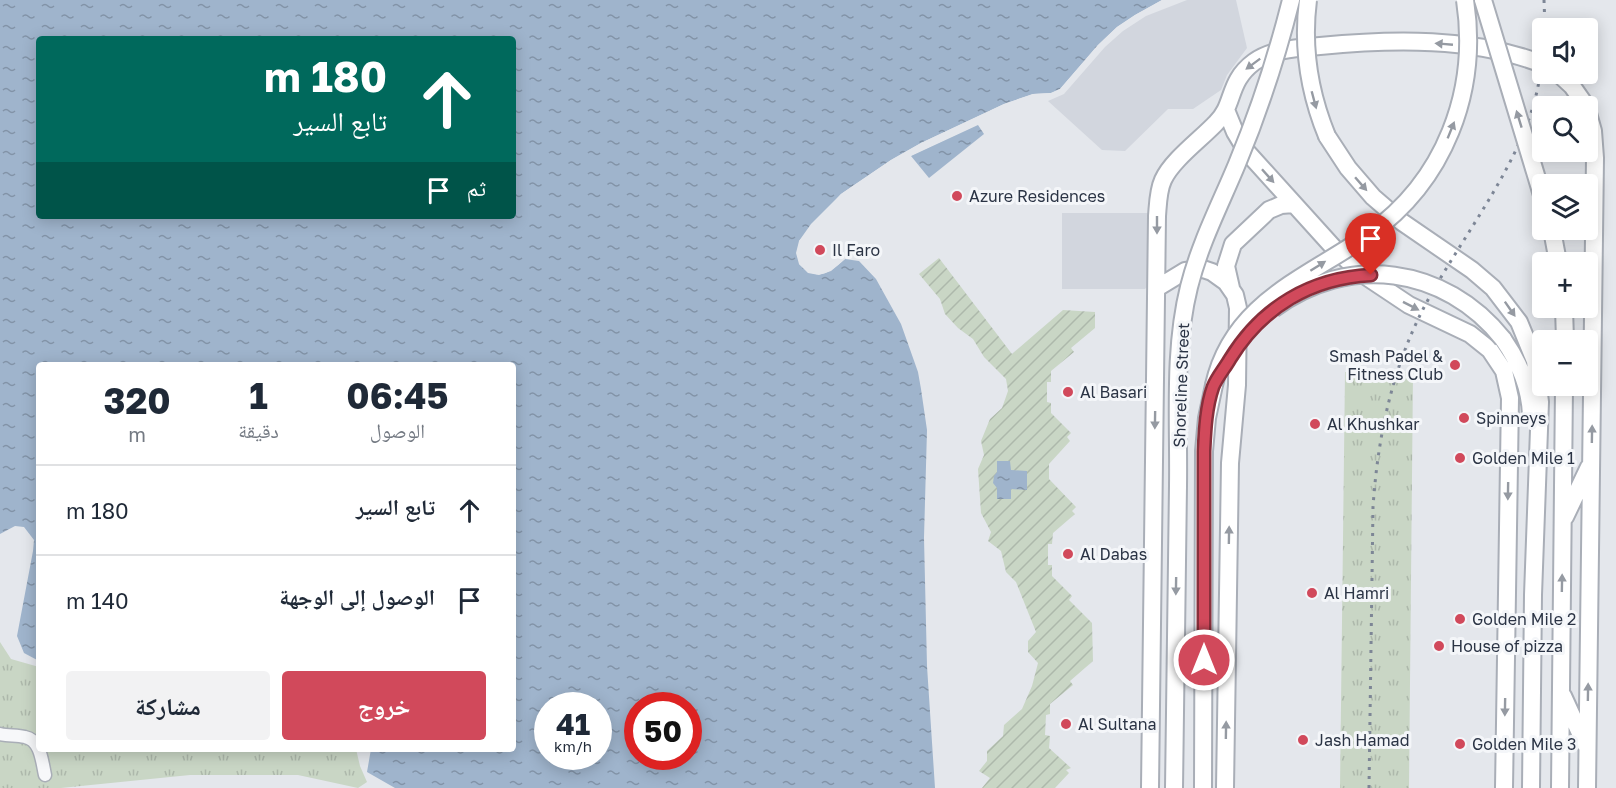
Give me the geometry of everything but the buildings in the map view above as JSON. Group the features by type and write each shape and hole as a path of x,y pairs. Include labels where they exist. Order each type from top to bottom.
{"main road":[{"name":"Shoreline Street","path":"1174,788 1180,350 1188,289 1200,249 1236,167 1258,108 1291,0"},
{"path":"1308,0 1306,44 1309,75 1316,106 1327,136 1348,168 1373,197 1402,222 1483,279 1503,299 1519,322 1533,354 1539,388 1532,634 1531,788"},
{"name":"Shoreline Street","path":"1203,788 1205,434 1214,385 1226,350 1257,309 1280,291 1382,225 1408,200 1430,172 1448,140 1464,89 1469,35 1466,0"},
{"path":"1483,0 1536,174"},
{"path":"1150,788 1157,216 1162,180 1221,118 1233,88 1247,68 1267,55 1297,49 1374,42 1441,43 1485,49 1532,61"},
{"path":"1226,110 1246,152 1333,247 1361,273 1409,305 1481,341 1504,371 1510,398 1504,788"},
{"path":"1587,788 1595,162"},
{"path":"1226,788 1230,464 1238,314 1237,302 1226,266 1233,244 1269,210 1281,205 1294,204"},
{"path":"1157,288 1177,275 1194,269 1203,269 1220,276 1232,289"},
{"path":"1214,385 1242,340 1269,312 1310,287 1340,278 1387,275 1432,285 1472,307 1503,339 1517,360 1531,408 1531,462 1537,485"},
{"path":"1560,788 1564,396"},
{"path":"1563,524 1591,461"},
{"path":"1506,679 1532,634"},
{"path":"1151,679 1175,647"},
{"path":"1204,660 1226,698"},
{"path":"1560,690 1587,750"}],"street":[{"path":"0,734 24,736 36,746"},
{"path":"39,752 45,775"}],"shaded area":[{"path":"1187,0 1236,0 1247,48 1227,75 1221,90 1193,109 1168,109 1125,151 1102,150 1048,101 1064,94 1105,47 1123,31 1146,16"},
{"path":"1062,213 1152,213 1153,281 1145,289 1062,289"}],"green space":[{"path":"939,258 1012,354 1063,310 1095,312 1095,328 1071,348 1074,352 1051,371 1051,382 1047,382 1047,402 1051,403 1051,413 1071,433 1067,437 1070,441 1049,464 1049,479 1076,507 1072,511 1075,514 1053,533 1052,544 1048,544 1048,565 1052,565 1052,576 1072,596 1069,600 1092,623 1093,661 1070,681 1073,685 1050,704 1050,714 1046,715 1045,735 1050,736 1049,748 1071,768 1066,770 1069,773 1055,788 982,788 990,778 979,771 987,761 987,751 1003,736 1004,725 1022,709 1032,686 1038,663 1028,652 1028,641 1036,632 1016,582 1006,572 1001,551 988,541 991,532 981,513 978,469 984,455 981,441 990,419 1002,408 1008,391 1006,379 984,357 973,339 945,314 940,299 919,274"},
{"path":"1345,372 1413,372 1409,788 1340,788"},
{"path":"0,642 11,659 36,666 36,752 357,752 367,782 358,788 298,775 190,775 61,788 0,788"}],"water":[{"path":"0,0 1162,0 1117,27 1098,45 1060,89 1051,93 1033,94 1004,104 921,143 891,160 841,194 799,241 799,264 812,273 828,272 845,259 859,261 876,279 901,324 918,372 927,430 924,538 927,666 935,788 395,788 367,772 370,752 516,752 516,362 36,362 36,659 24,653 17,636 34,540 24,527 15,526 0,534"},
{"path":"978,125 984,134 929,178 911,156"},
{"path":"997,461 1010,461 1011,470 1027,471 1027,490 1011,489 1011,499 997,499 997,488 993,483 997,472"}],"pier":[{"path":"1165,0 1119,29 1100,47 1062,92 1052,96 1034,97 1005,107 922,146 843,196 801,242 799,253 801,263 809,270 819,272 830,268 846,256 845,259 831,271 819,275 808,273 799,264 796,253 799,241 811,224 841,194 921,143 1004,104 1033,94 1051,93 1060,89 1098,45 1117,27"},
{"path":"976,122 980,123 908,157 910,153"}],"railway":[{"path":"1544,0 1545,18"},
{"path":"1369,788 1373,507 1383,426 1389,400 1416,323 1507,168 1527,124 1538,84"}],"place":[{"name":"Azure Residences","path":"957,196"},
{"name":"Il Faro","path":"820,250"},
{"name":"Smash Padel & Fitness Club","path":"1455,365"},
{"name":"Al Basari","path":"1068,392"},
{"name":"Spinneys","path":"1464,418"},
{"name":"Al Khushkar","path":"1315,424"},
{"name":"Golden Mile 1","path":"1460,458"},
{"name":"Al Dabas","path":"1068,554"},
{"name":"Al Hamri","path":"1312,593"},
{"name":"Golden Mile 2","path":"1460,619"},
{"name":"House of pizza","path":"1439,646"},
{"name":"Al Sultana","path":"1066,724"},
{"name":"Jash Hamad","path":"1303,740"},
{"name":"Golden Mile 3","path":"1460,744"}],"route":[{"path":"1204,660 1204,451 1207,418 1214,385 1247,334 1282,302 1325,282 1371,275"}]}
